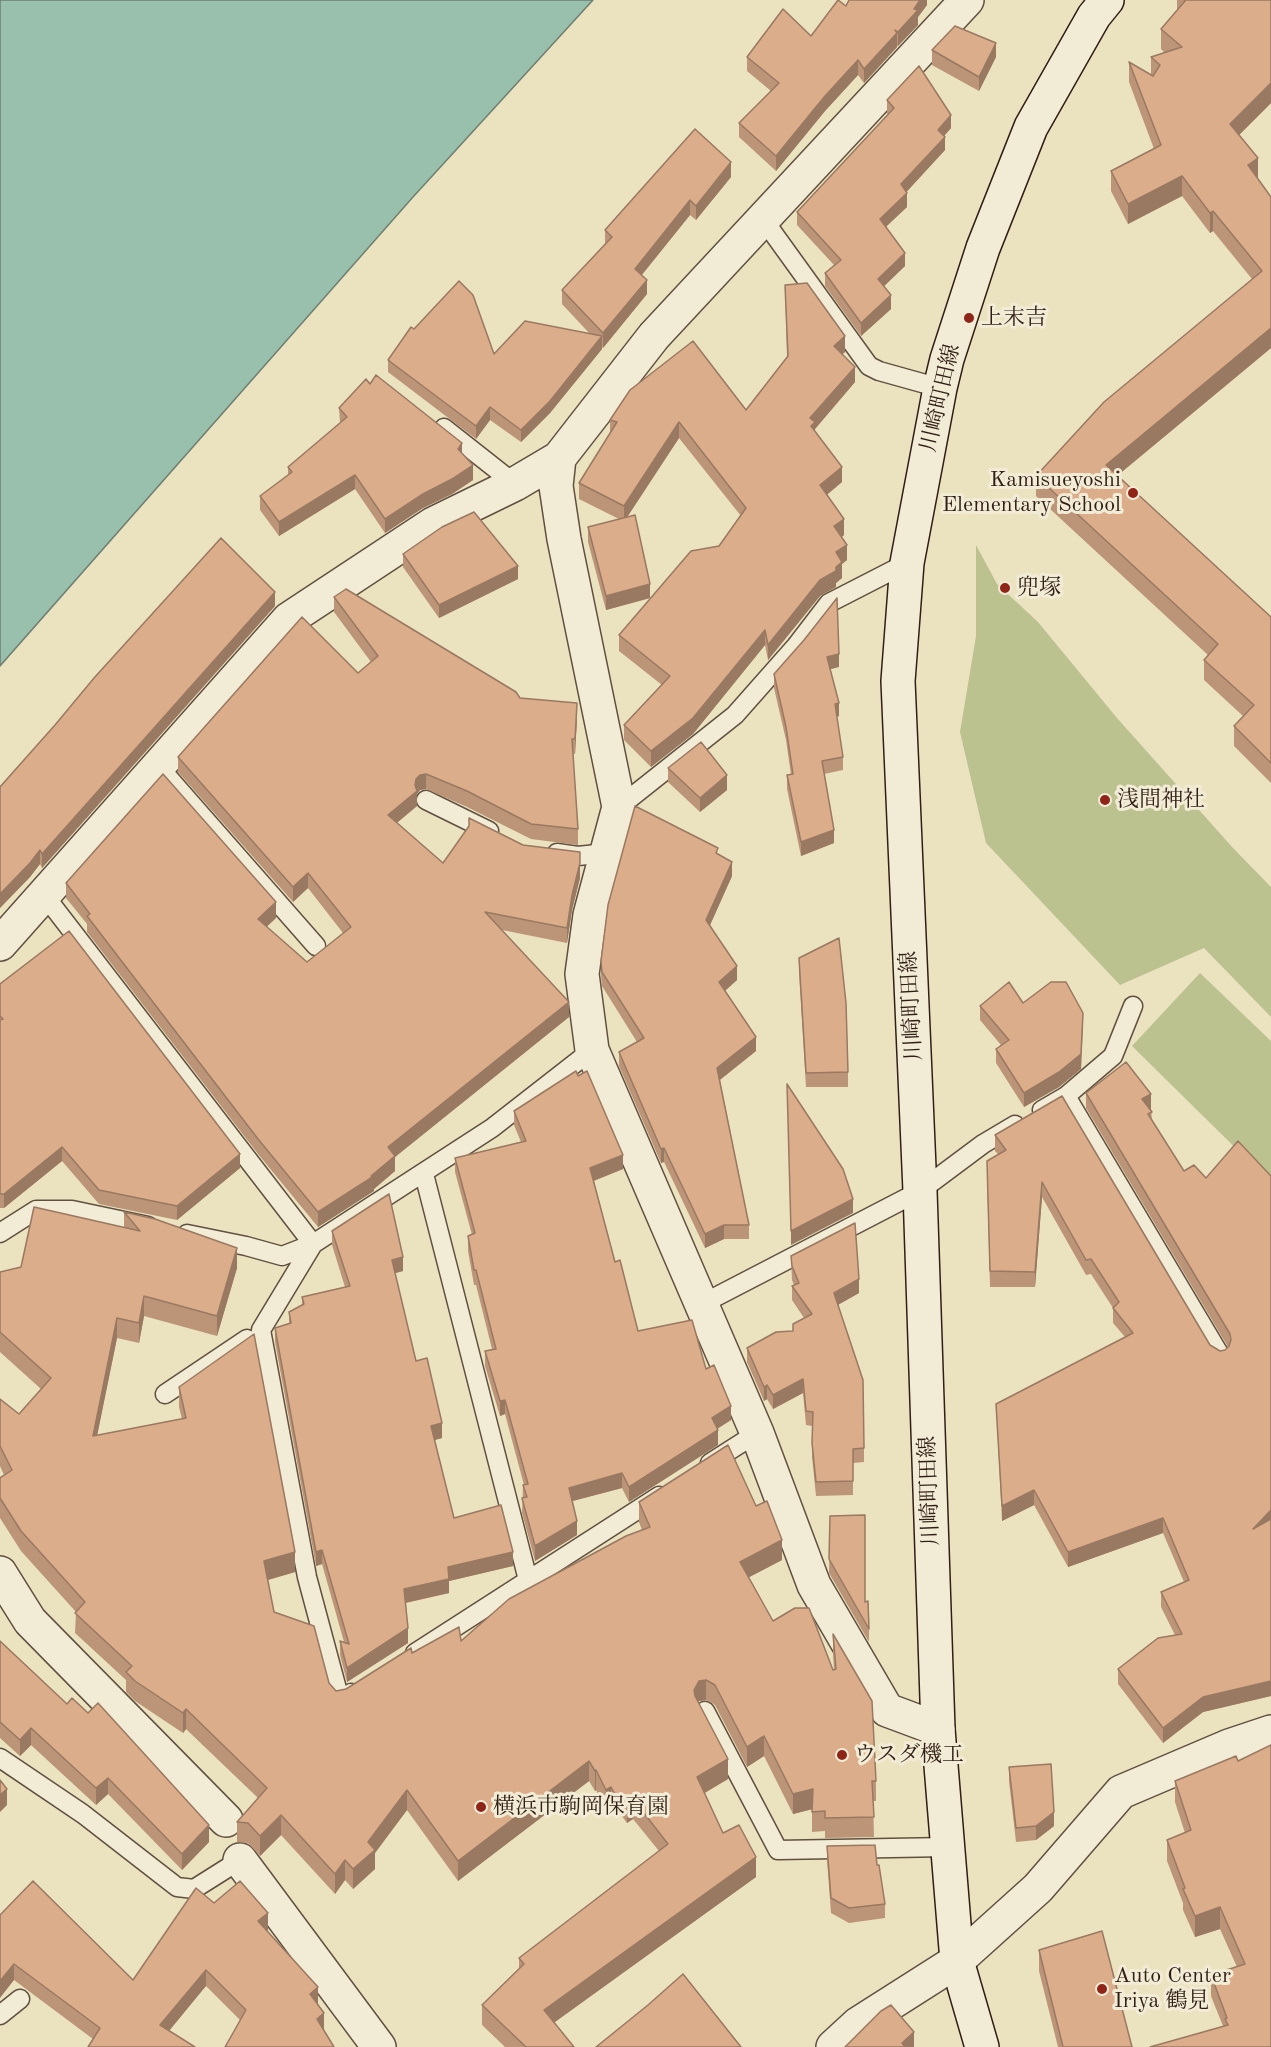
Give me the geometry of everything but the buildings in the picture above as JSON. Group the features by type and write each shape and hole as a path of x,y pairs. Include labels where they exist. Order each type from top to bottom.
{"street":[{"path":"0,944 289,619 433,524 515,484 559,458 654,336 967,0"},
{"name":"川崎町田線","path":"982,2047 957,1961 938,1729 920,1191 898,681 907,563 940,388 983,248 1030,126 1094,16 1107,0"},
{"path":"559,458 556,486 564,539 619,807 590,915 582,974 592,1050 757,1433 814,1585 887,1710 938,1729"},
{"path":"0,1573 30,1621 226,1820"},
{"path":"833,2047 858,2024 957,1961 1038,1888 1121,1792 1229,1746 1271,1732"},
{"path":"240,1860 379,2047"}],"lane":[{"path":"764,219 869,366 940,388"},
{"path":"432,419 515,484"},
{"path":"619,807 735,715 796,646 829,603 907,563"},
{"path":"159,767 316,946"},
{"path":"426,800 507,840"},
{"path":"538,851 578,856 606,853"},
{"path":"45,896 314,1244"},
{"path":"702,1304 920,1191 983,1144 1066,1096 1113,1056 1133,1006"},
{"path":"0,1233 36,1210 72,1210 246,1246 282,1256 314,1244 424,1174 492,1128 592,1050"},
{"path":"1066,1096 1220,1355"},
{"path":"424,1174 528,1580"},
{"path":"165,1394 261,1330 314,1244"},
{"path":"261,1330 308,1577 340,1700 370,1682"},
{"path":"697,1472 757,1433"},
{"path":"399,1662 677,1484"},
{"path":"705,1711 778,1850 948,1847"},
{"path":"0,1758 83,1814 177,1887 194,1889 240,1860"},
{"path":"0,2015 20,1999"}],"shaded area":[{"path":"0,0 593,0 413,197 0,666"},
{"path":"976,545 997,584 1038,622 1117,718 1233,848 1271,887 1271,1017 1204,948 1120,985 986,843 960,732 976,636"},
{"path":"1200,973 1271,1041 1271,1183 1132,1046"}],"place":[{"name":"上末吉","path":"969,318"},
{"name":"Kamisueyoshi Elementary School","path":"1133,493"},
{"name":"兜塚","path":"1005,588"},
{"name":"浅間神社","path":"1105,800"},
{"name":"ウスダ機工","path":"842,1755"},
{"name":"横浜市駒岡保育園","path":"481,1807"},
{"name":"Auto Center Iriya 鶴見","path":"1102,1989"}]}
